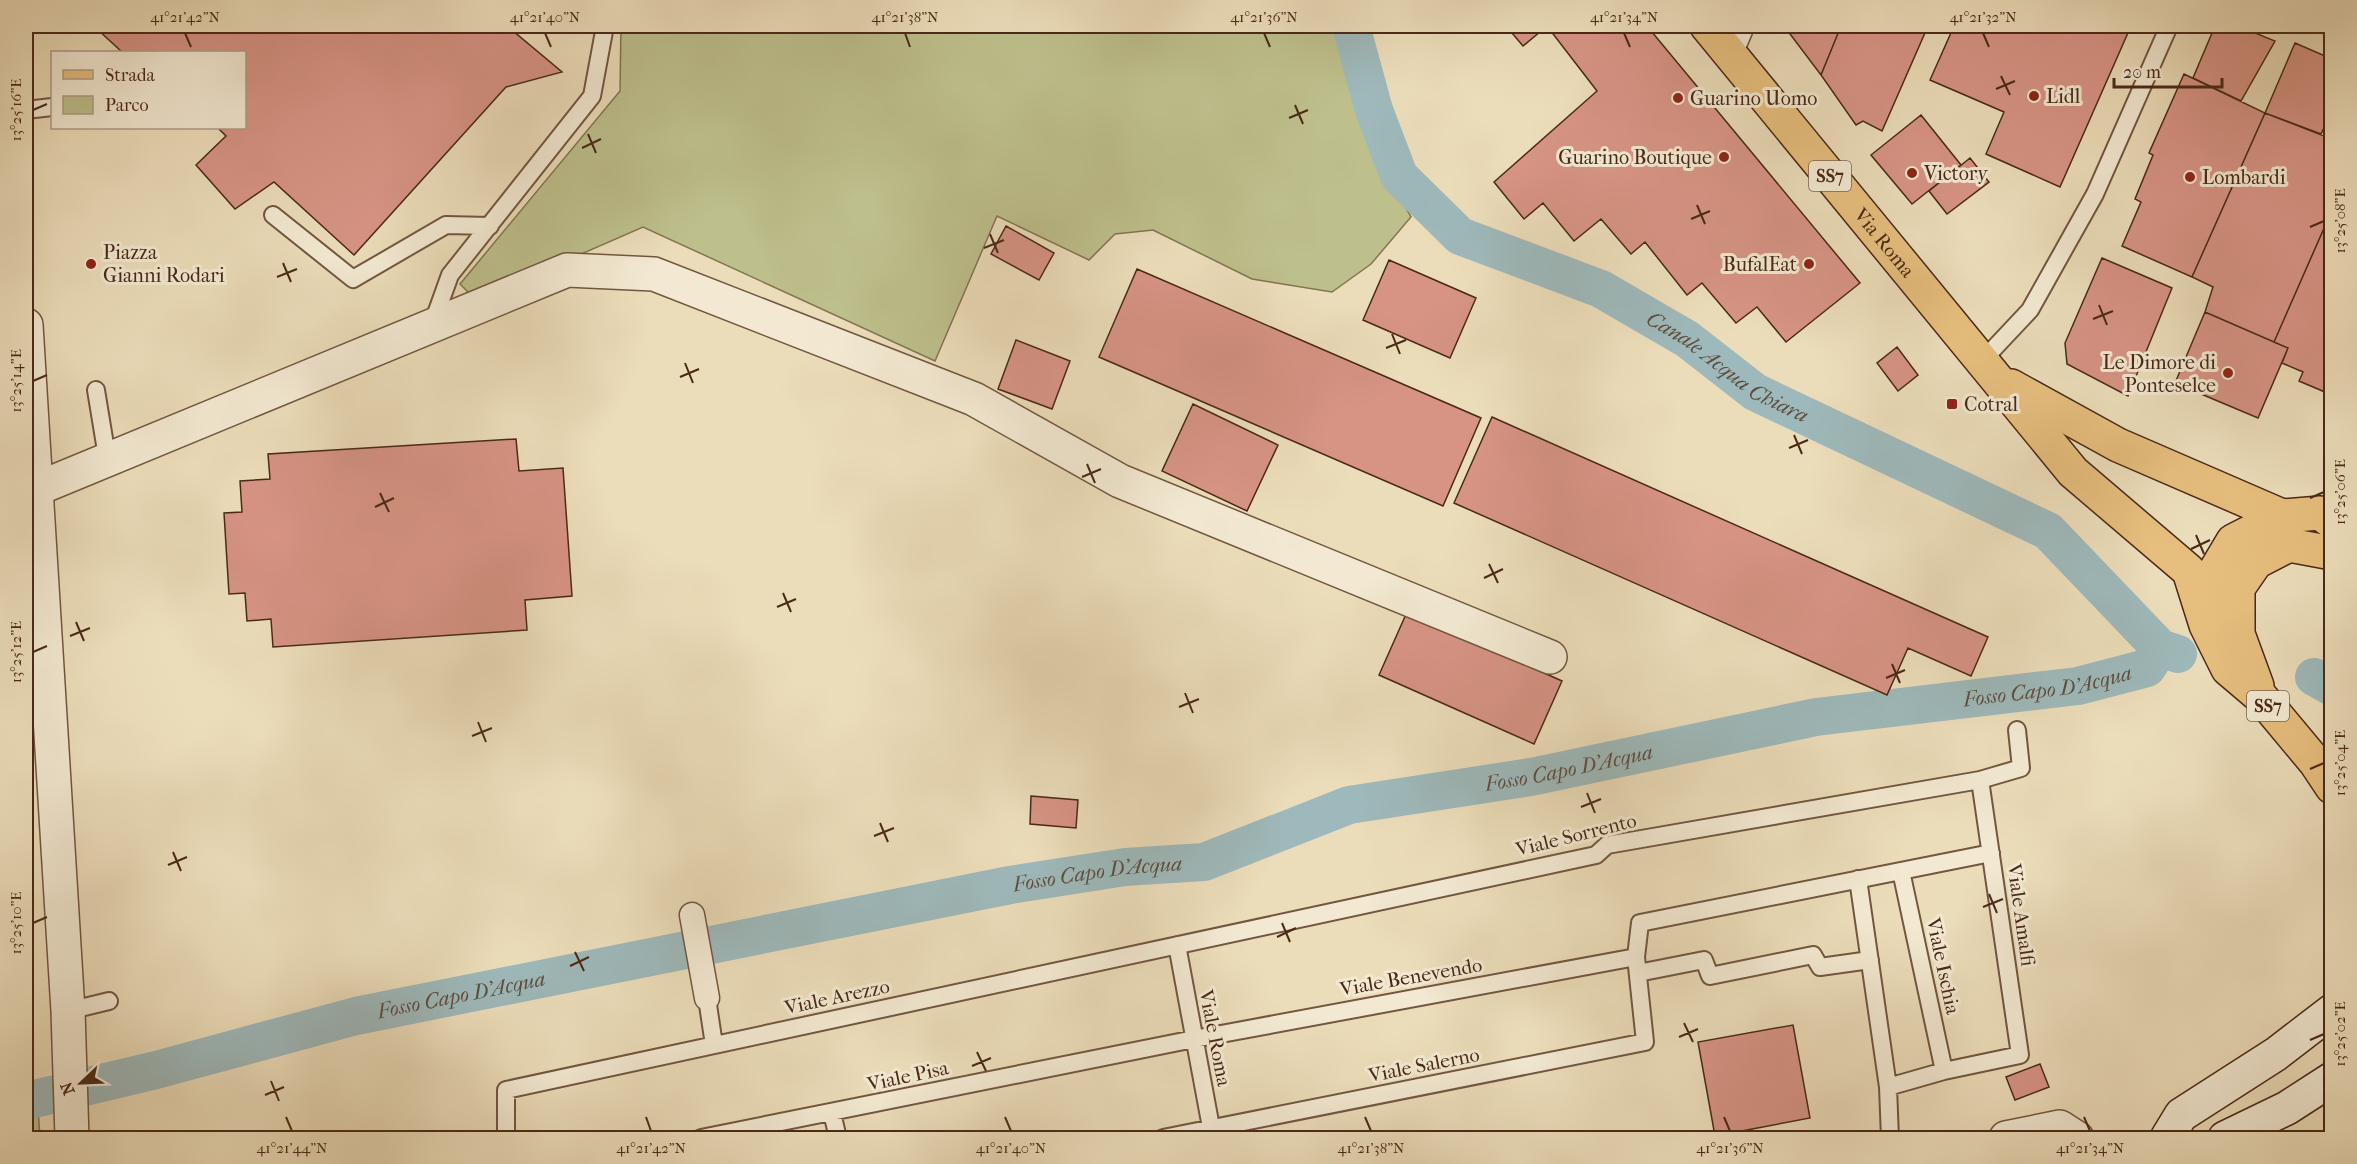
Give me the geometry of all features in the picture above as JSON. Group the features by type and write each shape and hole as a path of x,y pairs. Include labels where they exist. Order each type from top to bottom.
{"main road":[{"name":"Via Roma","path":"1707,26 1732,38 1989,368"},
{"path":"1989,368 2118,445 2282,516 2328,516"},
{"name":"SS7","path":"1989,368 2073,472 2189,571 2206,626 2228,669 2261,698 2316,763 2331,787"},
{"path":"2206,626 2211,578 2233,541 2282,516"},
{"path":"2261,698 2238,634 2238,588 2256,562 2289,545 2331,553"}],"street":[{"path":"34,490 108,468 567,270 654,274 974,399 1120,481 1550,657"},
{"path":"26,325 34,490 68,1011 72,1138"},
{"path":"692,915 707,998"},
{"path":"2167,1138 2181,1116 2276,1054 2331,1011"},
{"path":"2225,1138 2287,1108 2331,1079"},
{"path":"2006,1138 2060,1127 2077,1138"}],"lane":[{"path":"432,327 450,275 592,96 605,26"},
{"path":"1989,368 2030,310 2095,194 2169,26"},
{"path":"26,110 51,107"},
{"path":"273,215 353,279 446,225 490,226"},
{"path":"96,390 108,468"},
{"name":"Viale Sorrento","path":"1177,945 1596,855 1607,845 1980,780 2021,768 2017,730"},
{"name":"Viale Amalfi","path":"1944,1071 2020,1055 1980,780"},
{"path":"1637,965 1640,923 1991,853"},
{"name":"Viale Ischia","path":"1901,871 1944,1071"},
{"path":"1858,879 1888,1087 1890,1134"},
{"name":"Viale Roma","path":"1177,945 1213,1134"},
{"name":"Viale Arezzo","path":"506,1138 506,1090 1177,945"},
{"name":"Viale Benevendo","path":"1194,1039 1637,965 1704,960 1710,976 1813,955 1820,967 1870,960"},
{"name":"Viale Salerno","path":"1163,1138 1213,1134 1645,1042 1637,965"},
{"path":"707,998 714,1045"},
{"path":"68,1011 109,1001"},
{"name":"Viale Pisa","path":"700,1138 1194,1039"},
{"path":"1888,1087 1944,1071"},
{"path":"832,1113 838,1138"}],"green space":[{"path":"621,26 1338,26 1362,128 1411,217 1371,264 1332,292 1252,279 1153,230 1115,234 1089,260 997,216 935,361 643,227 476,300 460,284 620,91"},
{"path":"38,1108 40,1138 26,1138 26,1114"}],"building":[{"path":"98,26 507,26 562,72 506,87 354,255 274,182 235,209 196,165 226,136 219,129 246,129 246,51 121,51 96,28"},
{"path":"1506,26 1547,26 1523,46"},
{"path":"1547,26 1647,26 1860,283 1786,342 1757,307 1736,323 1702,283 1687,295 1645,242 1631,254 1601,219 1574,241 1543,203 1524,219 1494,182 1597,91"},
{"path":"1784,26 1841,26 1821,75"},
{"path":"1841,26 1928,26 1882,131 1863,121 1856,125 1821,75"},
{"name":"Lidl","path":"1954,26 2131,26 2060,187 1986,154 2004,112 1930,80"},
{"path":"2215,26 2238,26 2275,41 2241,101 2193,78"},
{"path":"2295,43 2332,59 2332,111 2321,134 2265,113"},
{"name":"Lombardi","path":"2184,74 2265,113 2192,277 2122,246 2141,202 2135,199 2153,155 2149,153"},
{"path":"2265,113 2332,139 2332,210 2274,342 2205,312 2213,287 2192,277"},
{"path":"1921,115 1961,165 1912,204 1871,155"},
{"path":"1970,158 1989,182 1947,214 1929,191"},
{"path":"2332,210 2332,395 2299,381 2303,372 2282,363 2288,348 2274,342"},
{"path":"1006,226 1054,253 1039,280 991,254"},
{"path":"2102,258 2172,288 2128,396 2067,364 2065,343"},
{"path":"1389,260 1476,298 1450,358 1363,320"},
{"path":"1137,269 1481,418 1443,506 1099,357"},
{"name":"Le Dimore di Ponteselce","path":"2205,312 2288,348 2258,418 2175,383"},
{"path":"1016,340 1070,361 1052,409 998,389"},
{"path":"1897,347 1918,375 1898,391 1877,363"},
{"path":"1193,404 1278,445 1247,511 1162,471"},
{"path":"1492,417 1988,637 1971,676 1908,648 1887,695 1454,503"},
{"path":"516,439 519,471 563,468 572,596 525,600 527,630 273,647 271,619 247,621 245,593 229,594 224,513 242,512 240,481 270,479 268,454"},
{"path":"1407,612 1562,681 1534,744 1379,675"},
{"path":"1031,796 1078,800 1076,828 1030,824"},
{"path":"1793,1025 1810,1118 1715,1136 1698,1042"},
{"path":"2040,1064 2049,1087 2015,1100 2006,1077"}],"waterway":[{"name":"Canale Acqua Chiara","path":"1351,26 1374,110 1399,176 1460,236 1601,289 1687,339 1755,392 2048,531 2160,648 2178,654"},
{"name":"Fosso Capo D'Acqua","path":"26,1101 156,1070 356,1016 1010,885 1125,867 1204,862 1349,805 1531,777 1816,717 2078,686 2147,668 2160,648"},
{"name":"Canale Acqua Chiara","path":"2314,677 2332,687"}],"place":[{"name":"Lidl","path":"2034,96"},
{"name":"Guarino Uomo","path":"1678,98"},
{"name":"Guarino Boutique","path":"1724,157"},
{"name":"Victory","path":"1912,173"},
{"name":"Lombardi","path":"2190,177"},
{"name":"Piazza Gianni Rodari","path":"91,264"},
{"name":"BufalEat","path":"1809,264"},
{"name":"Le Dimore di Ponteselce","path":"2228,373"},
{"name":"Cotral","path":"1952,404"}]}
